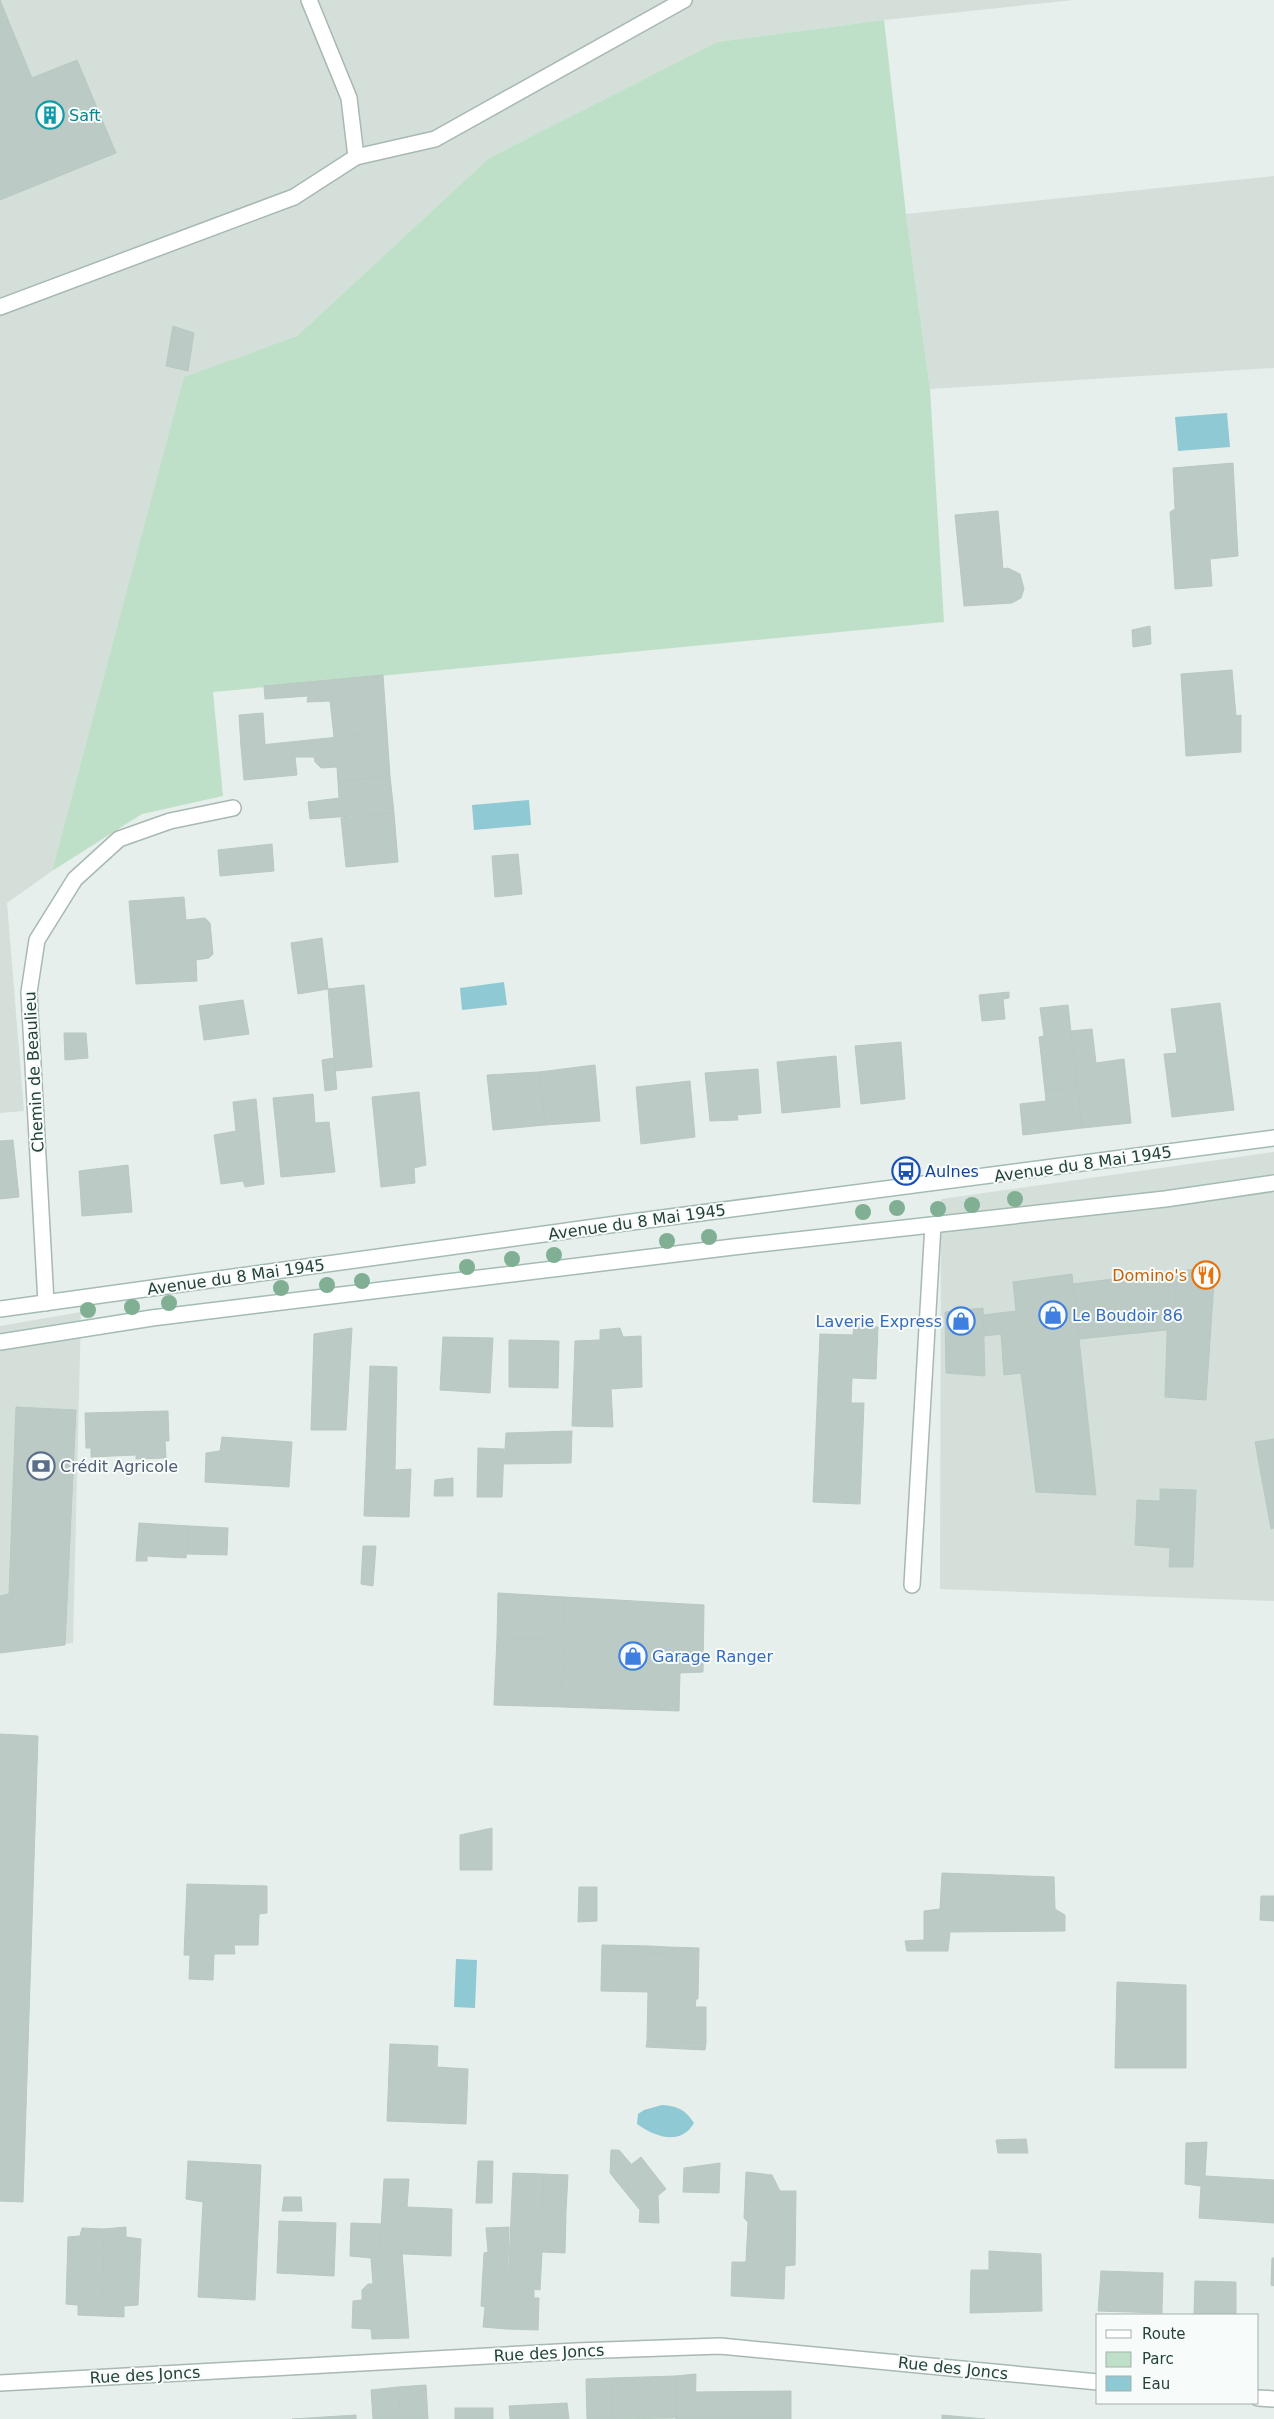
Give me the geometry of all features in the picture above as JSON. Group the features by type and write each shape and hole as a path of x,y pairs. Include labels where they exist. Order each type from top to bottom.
{"main road":[{"path":"308,0 349,98 356,157"},
{"path":"0,307 294,198 356,157 435,138 679,1"},
{"name":"Chemin de Beaulieu","path":"46,1303 29,992 37,940 75,879 119,840 170,821 233,808"},
{"name":"Avenue du 8 Mai 1945","path":"0,1310 624,1223 1274,1138"},
{"name":"Avenue du 8 Mai 1945","path":"0,1342 152,1318 733,1247 1165,1199 1274,1183"},
{"path":"912,1585 933,1225"},
{"name":"Rue des Joncs","path":"0,2383 720,2346 1096,2382"},
{"path":"1259,2398 1274,2399"}],"shaded area":[{"path":"0,0 1074,0 884,20 717,42 489,158 297,336 185,377 52,871 7,903 24,1111 0,1113"},
{"path":"1274,176 1274,368 930,389 906,214"},
{"path":"1274,1152 1274,1601 940,1589 941,1199"},
{"path":"81,1312 73,1643 0,1651 0,1326"}],"green space":[{"path":"884,20 906,214 930,389 944,622 213,692 223,796 142,814 52,871 184,377 297,336 489,158 717,42"}],"water":[{"path":"1227,413 1230,447 1178,451 1175,417"},
{"path":"529,800 531,825 474,830 472,805"},
{"path":"504,982 507,1005 462,1010 460,988"},
{"path":"456,1959 477,1960 475,2008 454,2007"},
{"path":"662,2105 672,2106 681,2110 694,2123 682,2135 674,2137 659,2135 637,2124 638,2114 644,2110"}],"building":[{"name":"Saft","path":"0,0 32,78 77,60 116,153 0,200"},
{"path":"173,326 194,333 188,371 166,366"},
{"path":"1233,463 1238,556 1210,559 1212,586 1175,589 1170,512 1175,509 1173,468"},
{"path":"998,511 1003,569 1008,568 1020,574 1024,589 1021,598 1012,603 964,606 955,515"},
{"path":"1150,626 1151,644 1133,647 1132,630"},
{"path":"1232,670 1236,716 1241,715 1241,752 1186,756 1181,674"},
{"path":"383,675 387,732 334,737 330,701 307,702 308,696 265,699 264,686"},
{"path":"263,713 265,744 241,747 239,715"},
{"path":"387,732 390,776 338,782 337,767 321,768 315,762 314,757 295,757 297,775 244,780 241,747"},
{"path":"390,776 394,813 310,819 308,802 339,798 338,782"},
{"path":"394,813 398,862 346,867 341,818"},
{"path":"272,844 274,871 220,876 218,850"},
{"path":"518,854 522,894 495,897 492,856"},
{"path":"184,897 186,920 205,918 210,923 213,954 209,958 196,960 197,981 136,984 129,901"},
{"path":"322,938 328,989 298,994 291,943"},
{"path":"364,985 372,1067 335,1071 328,989"},
{"path":"1009,992 1009,998 1003,999 1005,1019 982,1021 979,995"},
{"path":"243,1000 249,1034 204,1040 199,1006"},
{"path":"1220,1003 1234,1110 1172,1117 1164,1054 1177,1053 1171,1009"},
{"path":"1068,1005 1077,1087 1045,1091 1039,1037 1044,1036 1040,1008"},
{"path":"1092,1029 1096,1063 1124,1059 1131,1123 1082,1128 1071,1031"},
{"path":"64,1033 86,1033 88,1058 65,1060"},
{"path":"901,1042 905,1099 861,1104 855,1046"},
{"path":"836,1056 840,1107 782,1113 777,1062"},
{"path":"334,1058 337,1089 325,1091 322,1060"},
{"path":"595,1065 600,1121 545,1125 539,1072"},
{"path":"758,1069 761,1113 737,1115 738,1120 710,1121 705,1073"},
{"path":"539,1072 545,1125 493,1130 487,1075"},
{"path":"690,1081 695,1137 641,1144 636,1087"},
{"path":"1077,1087 1082,1128 1023,1135 1020,1104 1046,1101 1045,1091"},
{"path":"419,1092 426,1165 414,1168 415,1183 381,1187 372,1097"},
{"path":"313,1094 315,1123 329,1122 335,1172 281,1177 273,1098"},
{"path":"256,1099 264,1184 245,1187 243,1181 221,1184 214,1135 236,1131 233,1102"},
{"path":"13,1140 19,1197 0,1199 0,1141"},
{"path":"128,1165 132,1212 82,1216 79,1171"},
{"path":"1215,1267 1206,1400 1165,1397 1169,1272"},
{"path":"1169,1272 1167,1330 1079,1339 1073,1284"},
{"path":"1072,1274 1096,1495 1036,1492 1021,1373 1004,1375 1001,1334 984,1336 983,1315 1016,1311 1013,1282"},
{"path":"983,1308 985,1376 946,1373 945,1312"},
{"path":"854,1326 878,1327 876,1379 852,1378 851,1403 864,1403 860,1504 813,1502 820,1334 853,1335"},
{"path":"352,1328 346,1430 311,1430 314,1334"},
{"path":"620,1328 623,1337 641,1336 642,1387 611,1389 613,1427 572,1426 575,1341 600,1340 600,1330"},
{"path":"443,1337 493,1338 490,1393 440,1390"},
{"path":"509,1340 559,1341 558,1388 509,1387"},
{"path":"370,1366 397,1367 395,1470 411,1469 409,1517 364,1516"},
{"path":"16,1407 76,1410 65,1645 0,1653 0,1596 9,1594"},
{"path":"168,1411 169,1441 165,1441 166,1458 136,1459 136,1455 91,1457 91,1448 86,1448 85,1413"},
{"path":"572,1431 571,1463 504,1464 506,1433"},
{"path":"222,1437 292,1442 289,1487 205,1482 206,1453 220,1451"},
{"path":"1274,1439 1274,1528 1271,1529 1255,1442"},
{"path":"478,1448 504,1449 502,1497 477,1497"},
{"path":"453,1478 453,1496 434,1496 435,1480"},
{"path":"1160,1489 1196,1490 1193,1567 1169,1567 1170,1548 1135,1545 1137,1500 1160,1501"},
{"path":"139,1523 190,1526 186,1558 147,1556 147,1561 136,1561"},
{"path":"190,1526 228,1528 227,1555 187,1554"},
{"path":"363,1546 376,1546 373,1586 361,1584"},
{"path":"498,1593 565,1597 563,1640 497,1638"},
{"name":"Garage Ranger","path":"565,1597 704,1605 703,1672 680,1673 679,1711 562,1707"},
{"path":"497,1638 563,1640 562,1707 494,1705"},
{"path":"0,1734 38,1736 23,2202 0,2201"},
{"path":"492,1828 492,1870 460,1870 460,1835"},
{"path":"942,1873 1054,1877 1055,1909 1065,1915 1065,1931 950,1932 948,1951 907,1951 905,1941 924,1940 924,1911 940,1909"},
{"path":"187,1884 267,1886 267,1913 259,1914 258,1945 234,1945 235,1954 214,1954 213,1980 189,1979 190,1955 184,1955"},
{"path":"579,1887 597,1887 597,1921 578,1922"},
{"path":"1261,1896 1274,1896 1274,1921 1260,1920"},
{"path":"602,1945 650,1946 650,1953 668,1954 668,1947 699,1948 698,1999 696,1999 695,2007 706,2007 706,2043 647,2041 648,1992 601,1991"},
{"path":"650,1946 668,1947 668,1954 650,1953"},
{"path":"1117,1982 1186,1985 1186,2068 1115,2068"},
{"path":"647,2041 706,2043 705,2050 646,2047"},
{"path":"390,2044 438,2046 437,2067 468,2069 466,2124 387,2121"},
{"path":"1026,2139 1028,2153 998,2153 996,2140"},
{"path":"1207,2142 1205,2176 1274,2180 1274,2223 1199,2218 1201,2186 1185,2184 1186,2143"},
{"path":"611,2150 619,2150 631,2164 614,2178 610,2173"},
{"path":"641,2157 666,2189 640,2210 614,2178"},
{"path":"188,2161 261,2165 255,2300 198,2297 203,2202 186,2199"},
{"path":"478,2161 493,2161 492,2203 476,2203"},
{"path":"720,2163 719,2193 683,2192 684,2168"},
{"path":"746,2172 772,2175 780,2191 796,2191 795,2265 785,2266 784,2299 731,2296 732,2262 746,2262 748,2222 744,2218"},
{"path":"513,2173 543,2174 542,2211 566,2211 565,2253 542,2252 540,2290 534,2289 534,2298 539,2298 538,2330 506,2329"},
{"path":"543,2174 568,2175 566,2211 542,2211"},
{"path":"384,2179 409,2179 407,2207 452,2209 451,2256 382,2253 380,2244"},
{"path":"658,2196 659,2223 639,2222 640,2210"},
{"path":"284,2197 301,2197 302,2211 282,2211"},
{"path":"279,2221 336,2223 334,2276 277,2273"},
{"path":"351,2223 382,2224 380,2244 382,2253 402,2253 409,2338 372,2339 371,2329 352,2328 353,2301 362,2300 362,2290 368,2284 373,2284 371,2258 350,2256"},
{"path":"126,2227 126,2237 141,2239 138,2305 124,2306 124,2317 101,2316 104,2229"},
{"path":"509,2227 506,2329 483,2327 485,2307 481,2306 484,2253 488,2252 486,2228"},
{"path":"82,2228 104,2229 101,2316 78,2315 78,2305 66,2304 68,2237 80,2236"},
{"path":"989,2251 1041,2254 1042,2311 970,2313 971,2270 989,2270"},
{"path":"1272,2258 1274,2258 1274,2286 1271,2285"},
{"path":"1101,2271 1163,2273 1162,2313 1098,2311"},
{"path":"1195,2281 1236,2282 1236,2314 1194,2314"},
{"path":"696,2374 695,2419 676,2419 676,2376"},
{"path":"676,2376 677,2418 612,2419 611,2378"},
{"path":"611,2378 612,2419 587,2419 586,2379"},
{"path":"426,2385 428,2419 400,2419 398,2387"},
{"path":"398,2387 400,2419 373,2419 371,2390"},
{"path":"791,2391 791,2419 695,2419 695,2392"},
{"path":"567,2403 569,2419 510,2419 509,2406"},
{"path":"455,2408 493,2408 493,2419 455,2419"},
{"path":"356,2415 356,2419 292,2419"},
{"path":"942,2415 985,2419 942,2419"}],"place":[{"name":"Saft","path":"50,115"},
{"name":"Aulnes","path":"906,1171"},
{"name":"Domino's","path":"1206,1275"},
{"name":"Le Boudoir 86","path":"1053,1315"},
{"name":"Laverie Express","path":"961,1321"},
{"name":"Crédit Agricole","path":"41,1466"},
{"name":"Garage Ranger","path":"633,1656"}]}
